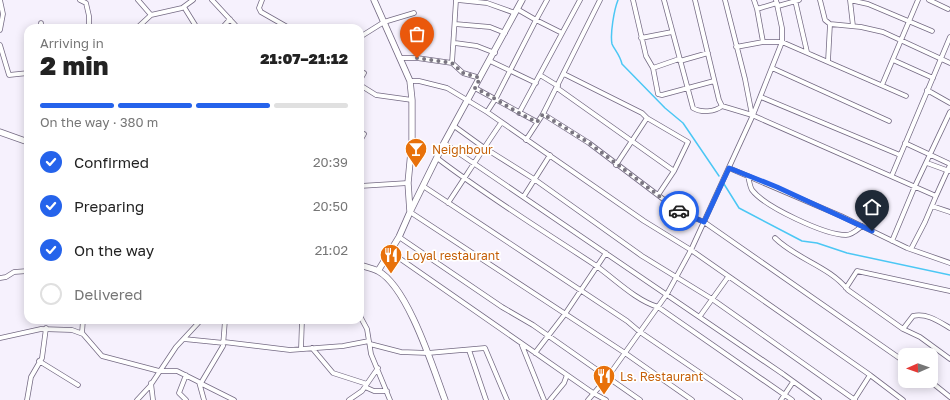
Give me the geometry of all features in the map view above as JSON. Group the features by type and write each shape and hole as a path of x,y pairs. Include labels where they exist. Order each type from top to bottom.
{"street":[{"path":"0,0 2,14 0,30"},
{"path":"82,0 86,3 89,24"},
{"path":"138,0 151,15"},
{"path":"141,24 151,15 184,7 193,0"},
{"path":"212,0 234,24"},
{"path":"262,0 259,8 261,12 281,24"},
{"path":"374,0 402,58 410,81 412,100 412,140 408,183 410,212"},
{"path":"452,63 455,43 457,0 487,3 516,11 562,34"},
{"path":"378,271 399,237 444,143 495,53 522,0"},
{"path":"487,112 511,70 547,0"},
{"path":"519,113 580,0"},
{"path":"526,140 558,87 600,0"},
{"path":"633,0 641,38 646,56 653,68 658,94 714,81"},
{"path":"664,0 687,88 695,109 714,110 722,106 753,115 892,175 936,196"},
{"path":"695,0 714,81 722,106"},
{"path":"725,0 753,115"},
{"path":"754,0 763,42"},
{"path":"757,9 777,3 797,0 807,52"},
{"path":"820,0 825,20 830,24 853,26 883,32 950,63"},
{"path":"853,26 850,0 868,4 909,23 932,31"},
{"path":"882,85 902,41 918,0"},
{"path":"929,0 948,9"},
{"path":"588,400 607,378 658,307 677,278 692,250 753,115 782,42 777,3"},
{"path":"184,7 195,24"},
{"path":"364,34 384,22 414,13"},
{"path":"226,24 230,19"},
{"path":"455,24 490,27 505,33"},
{"path":"828,61 830,24"},
{"path":"641,38 672,32"},
{"path":"892,175 950,37"},
{"path":"736,47 763,42 782,42 906,96"},
{"path":"455,43 477,46 495,53"},
{"path":"0,45 9,75 24,73"},
{"path":"653,68 708,53"},
{"path":"402,58 417,58 452,63 463,73 480,78"},
{"path":"893,60 933,78"},
{"path":"490,61 536,83"},
{"path":"772,68 889,121"},
{"path":"564,74 642,112 647,118 688,142 674,171 658,195"},
{"path":"540,75 633,141 633,144 674,171"},
{"path":"410,81 419,81 447,88 487,112 644,221 692,250 728,277 870,375 903,400"},
{"path":"364,88 376,94 412,100"},
{"path":"475,88 496,98 519,113 537,122"},
{"path":"928,90 950,103"},
{"path":"760,97 900,155"},
{"path":"892,241 915,186 950,112"},
{"path":"543,114 589,143 679,211 704,222 898,357"},
{"path":"616,164 633,141 647,118"},
{"path":"448,203 483,147 501,123"},
{"path":"454,126 483,147 534,179 642,256 712,299 854,400 870,375"},
{"path":"0,132 24,141"},
{"path":"444,143 474,161 606,253 700,316 819,400"},
{"path":"905,143 931,154 950,165 949,172 910,249"},
{"path":"524,196 550,155"},
{"path":"437,158 484,193 597,266 641,298 658,307 792,400"},
{"path":"927,163 949,172"},
{"path":"729,168 862,226 910,249 950,263"},
{"path":"748,176 751,190 764,201 807,224 845,235 852,234 862,226"},
{"path":"364,186 408,183"},
{"path":"423,186 627,321 640,332 740,400"},
{"path":"932,206 950,212"},
{"path":"410,212 625,353 692,400"},
{"path":"399,237 502,307 532,325 640,400"},
{"path":"775,238 793,252 815,264 903,329 920,337 950,359"},
{"path":"389,251 593,393 606,400"},
{"path":"535,353 565,314 579,290 606,253"},
{"path":"364,266 378,271 389,281 405,303 417,326 445,400"},
{"path":"0,278 6,277 14,272 24,271"},
{"path":"846,288 857,271 950,291"},
{"path":"700,316 728,277"},
{"path":"903,329 913,316 921,314 935,319 950,328"},
{"path":"364,323 370,342 371,354 390,400"},
{"path":"82,333 83,324"},
{"path":"137,400 151,383 159,370 197,324"},
{"path":"204,400 200,383 224,343 225,324"},
{"path":"301,349 302,324"},
{"path":"27,400 30,381 42,358 46,328"},
{"path":"0,338 26,331 46,328 68,329 82,333 102,356 159,370 174,370 234,400"},
{"path":"184,339 290,350 370,342 401,352 428,353 485,348 507,400"},
{"path":"521,342 544,400"},
{"path":"312,348 333,373 366,386 374,391 387,391"},
{"path":"469,350 486,400"},
{"path":"40,361 78,385"},
{"path":"349,400 366,386 378,368"},
{"path":"186,375 179,393 186,400"},
{"path":"550,400 564,383 567,375"},
{"path":"781,400 793,382"},
{"path":"151,383 153,400"},
{"path":"938,387 950,397"}],"waterway":[{"path":"618,0 613,22 612,44 622,64 665,108 683,123 719,176"},
{"path":"724,184 739,208 802,241 817,243 847,253 950,275"}],"way so far":[{"path":"417,58 452,63 459,71 480,78 475,88 500,100 524,116 537,122 543,114 589,143 679,211"}],"place":[{"name":"Neighbour","path":"416,168"},
{"name":"Loyal restaurant","path":"391,274"},
{"name":"Ls. Restaurant","path":"604,396"}],"route":[{"path":"679,211 704,222 729,168 777,187 872,231"}]}
